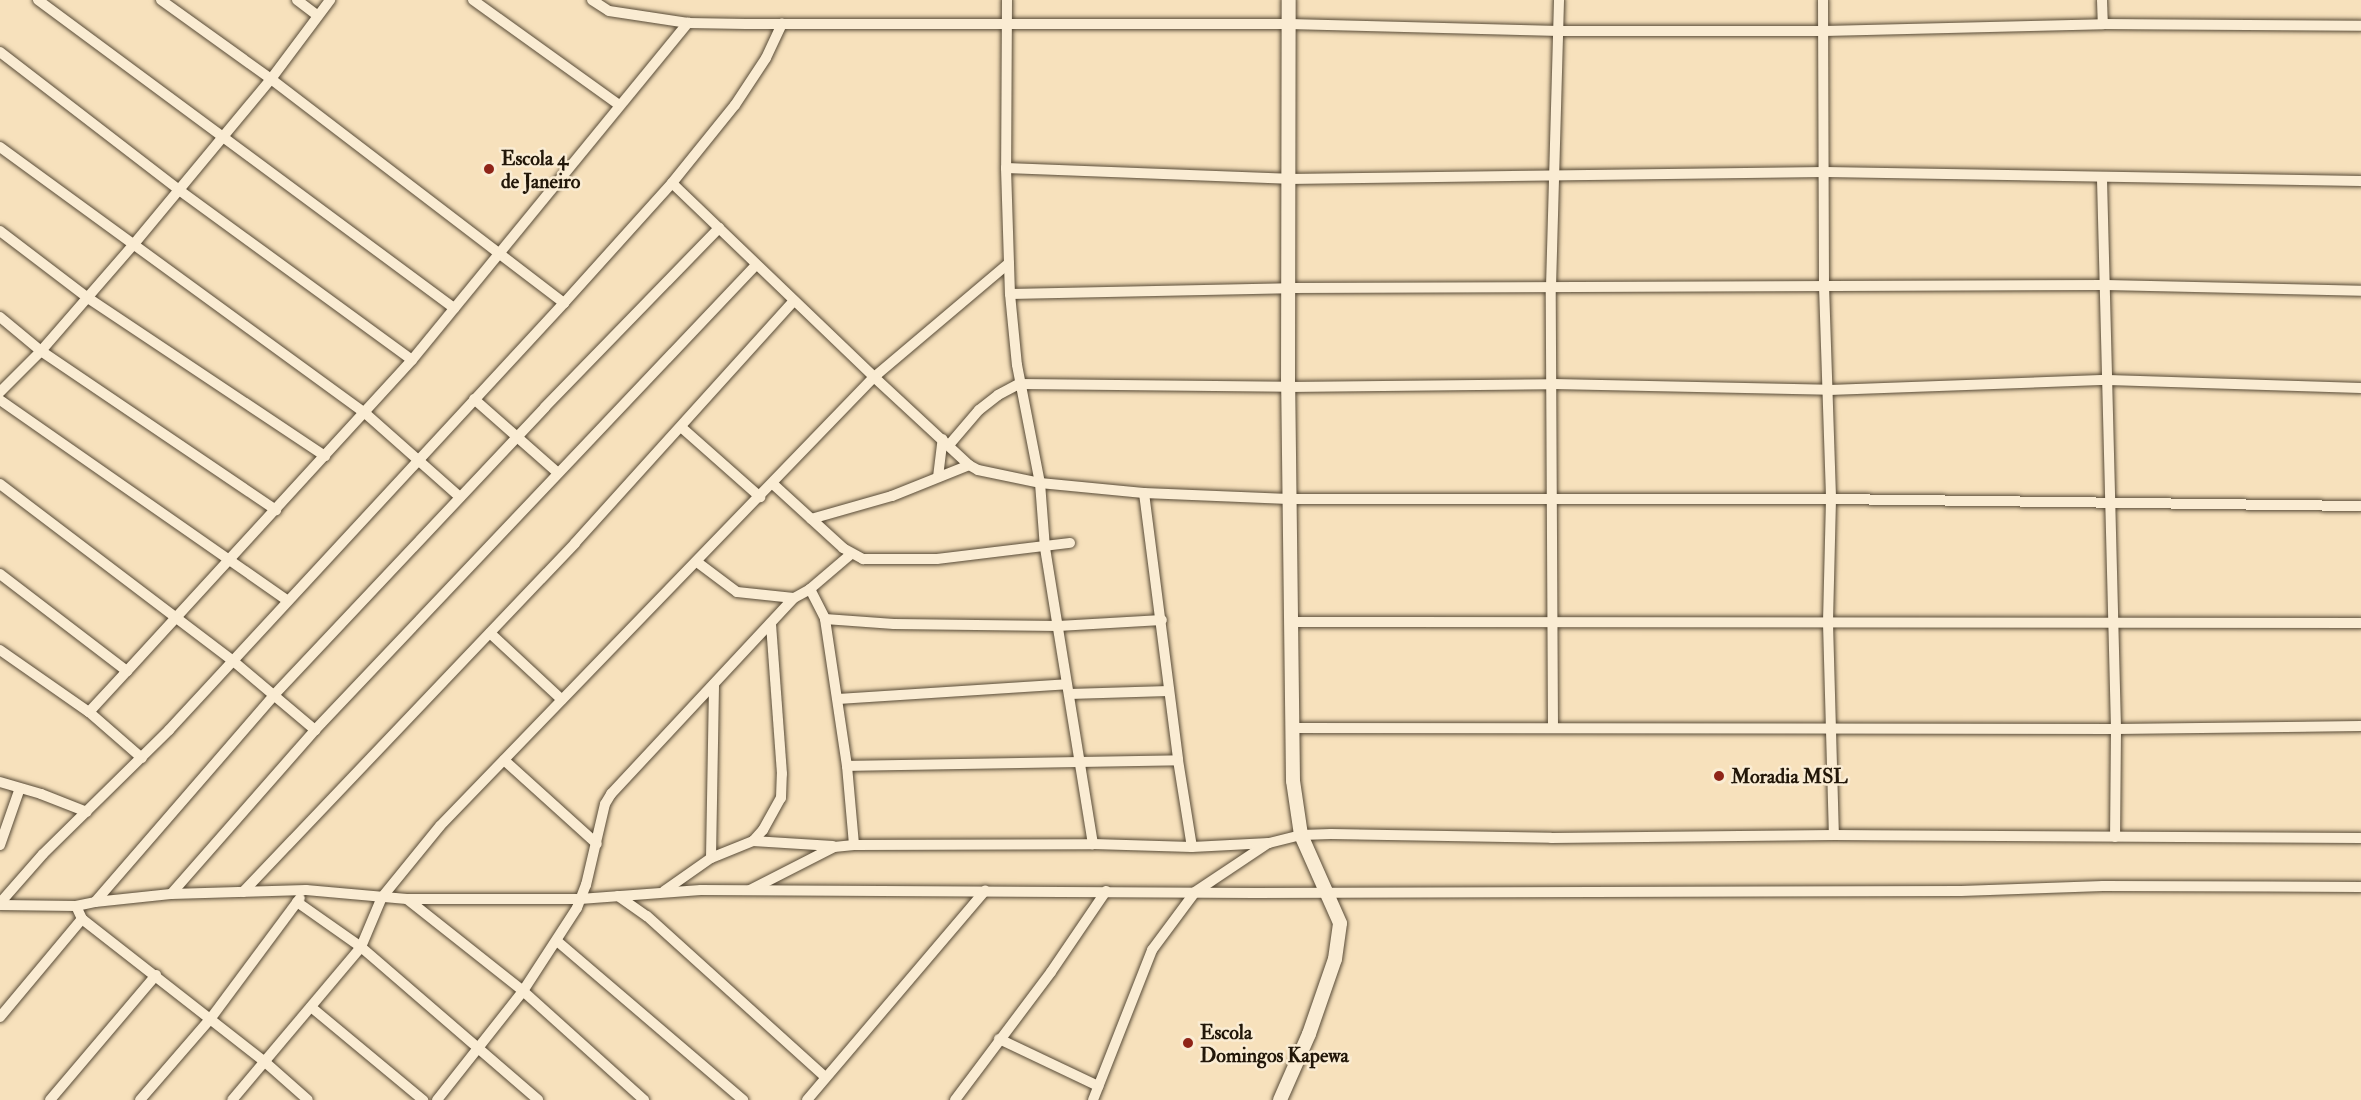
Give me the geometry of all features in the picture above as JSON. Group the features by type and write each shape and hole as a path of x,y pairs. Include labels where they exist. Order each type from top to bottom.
{"main road":[{"path":"1280,1100 1309,1034 1335,959 1340,922 1300,835 1293,781 1288,387 1289,0"}],"street":[{"path":"38,0 454,308"},
{"path":"161,0 271,79 564,303"},
{"path":"297,0 318,16"},
{"path":"0,392 41,351 134,244 271,79 330,0"},
{"path":"473,0 620,105"},
{"path":"592,0 609,11 687,23 1289,24 1559,31 1825,31 2103,24 2361,26"},
{"path":"1007,0 1006,168 1010,294 1019,384 1040,483 1046,548 1093,844"},
{"path":"1553,728 1551,287 1556,176 1558,0"},
{"path":"1823,0 1825,31 1824,286 1831,499 1828,623 1834,836"},
{"path":"2102,0 2103,24"},
{"path":"89,712 412,360 687,23"},
{"path":"0,904 43,854 142,758 564,303 672,183 735,105 766,58 782,24"},
{"path":"0,52 179,190 412,360"},
{"path":"0,147 365,413 460,497"},
{"path":"1006,168 1288,179 1436,175 1556,176 1825,172 2102,179 2361,182"},
{"path":"2102,179 2116,729 2115,837"},
{"path":"672,183 969,465 978,470 1040,483 1144,493 1289,499 1551,501 1831,499 2361,506"},
{"path":"94,902 177,803 274,695 670,275 719,228"},
{"path":"0,231 88,298 325,456"},
{"path":"232,1100 361,947 382,897 440,826 874,377 1009,263"},
{"path":"171,894 315,730 756,265"},
{"path":"1010,294 1289,288 2106,285 2361,291"},
{"path":"243,892 490,633 794,301"},
{"path":"0,317 41,351 276,510"},
{"path":"938,477 946,442 979,410 998,395 1019,384 1288,387 1553,384 1829,390 2108,381 2361,388"},
{"path":"474,399 558,473"},
{"path":"0,400 288,601"},
{"path":"681,427 760,497"},
{"path":"811,519 885,498 969,465"},
{"path":"0,484 232,660 315,730"},
{"path":"772,484 851,554 881,560 938,559 1046,548 1070,543"},
{"path":"1144,493 1162,620 1178,760 1192,847"},
{"path":"437,1100 523,991 558,941 580,899 597,844 605,804 611,794 794,598 810,589 851,554"},
{"path":"697,562 737,592 794,598"},
{"path":"0,574 127,671"},
{"path":"810,589 825,619 847,766 854,845"},
{"path":"825,619 894,624 1058,626 1162,620"},
{"path":"1290,622 2361,623"},
{"path":"664,891 711,858 753,841 763,830 781,798 782,774 771,623"},
{"path":"490,633 562,700"},
{"path":"1,653 89,712 142,758"},
{"path":"711,858 714,684"},
{"path":"838,699 1068,689 1169,691"},
{"path":"1291,728 2116,729 2361,726"},
{"path":"504,760 597,844"},
{"path":"847,766 1178,760"},
{"path":"0,782 87,812"},
{"path":"0,845 21,788"},
{"path":"753,841 834,847 1093,844 1192,847 1269,843 1300,835 1551,838 1834,836 2361,838"},
{"path":"1093,1100 1152,950 1195,892 1269,843"},
{"path":"747,892 834,847"},
{"path":"0,904 76,906 171,894 306,890 407,898 580,899 664,891 1327,893 1961,891 2103,886 2361,887"},
{"path":"141,1100 211,1018 306,890"},
{"path":"807,1100 985,891"},
{"path":"955,1100 1062,956 1106,891"},
{"path":"618,896 647,916 825,1077"},
{"path":"407,898 523,991 644,1100"},
{"path":"297,902 361,947 538,1100"},
{"path":"76,906 82,919 211,1018 308,1100"},
{"path":"0,1017 82,919"},
{"path":"558,941 742,1100"},
{"path":"50,1100 156,975"},
{"path":"311,1006 423,1100"},
{"path":"999,1039 1098,1086"}],"place":[{"name":"Escola 4 de Janeiro","path":"489,169"},
{"name":"Moradia MSL","path":"1719,776"},
{"name":"Escola Domingos Kapewa","path":"1188,1043"}]}
